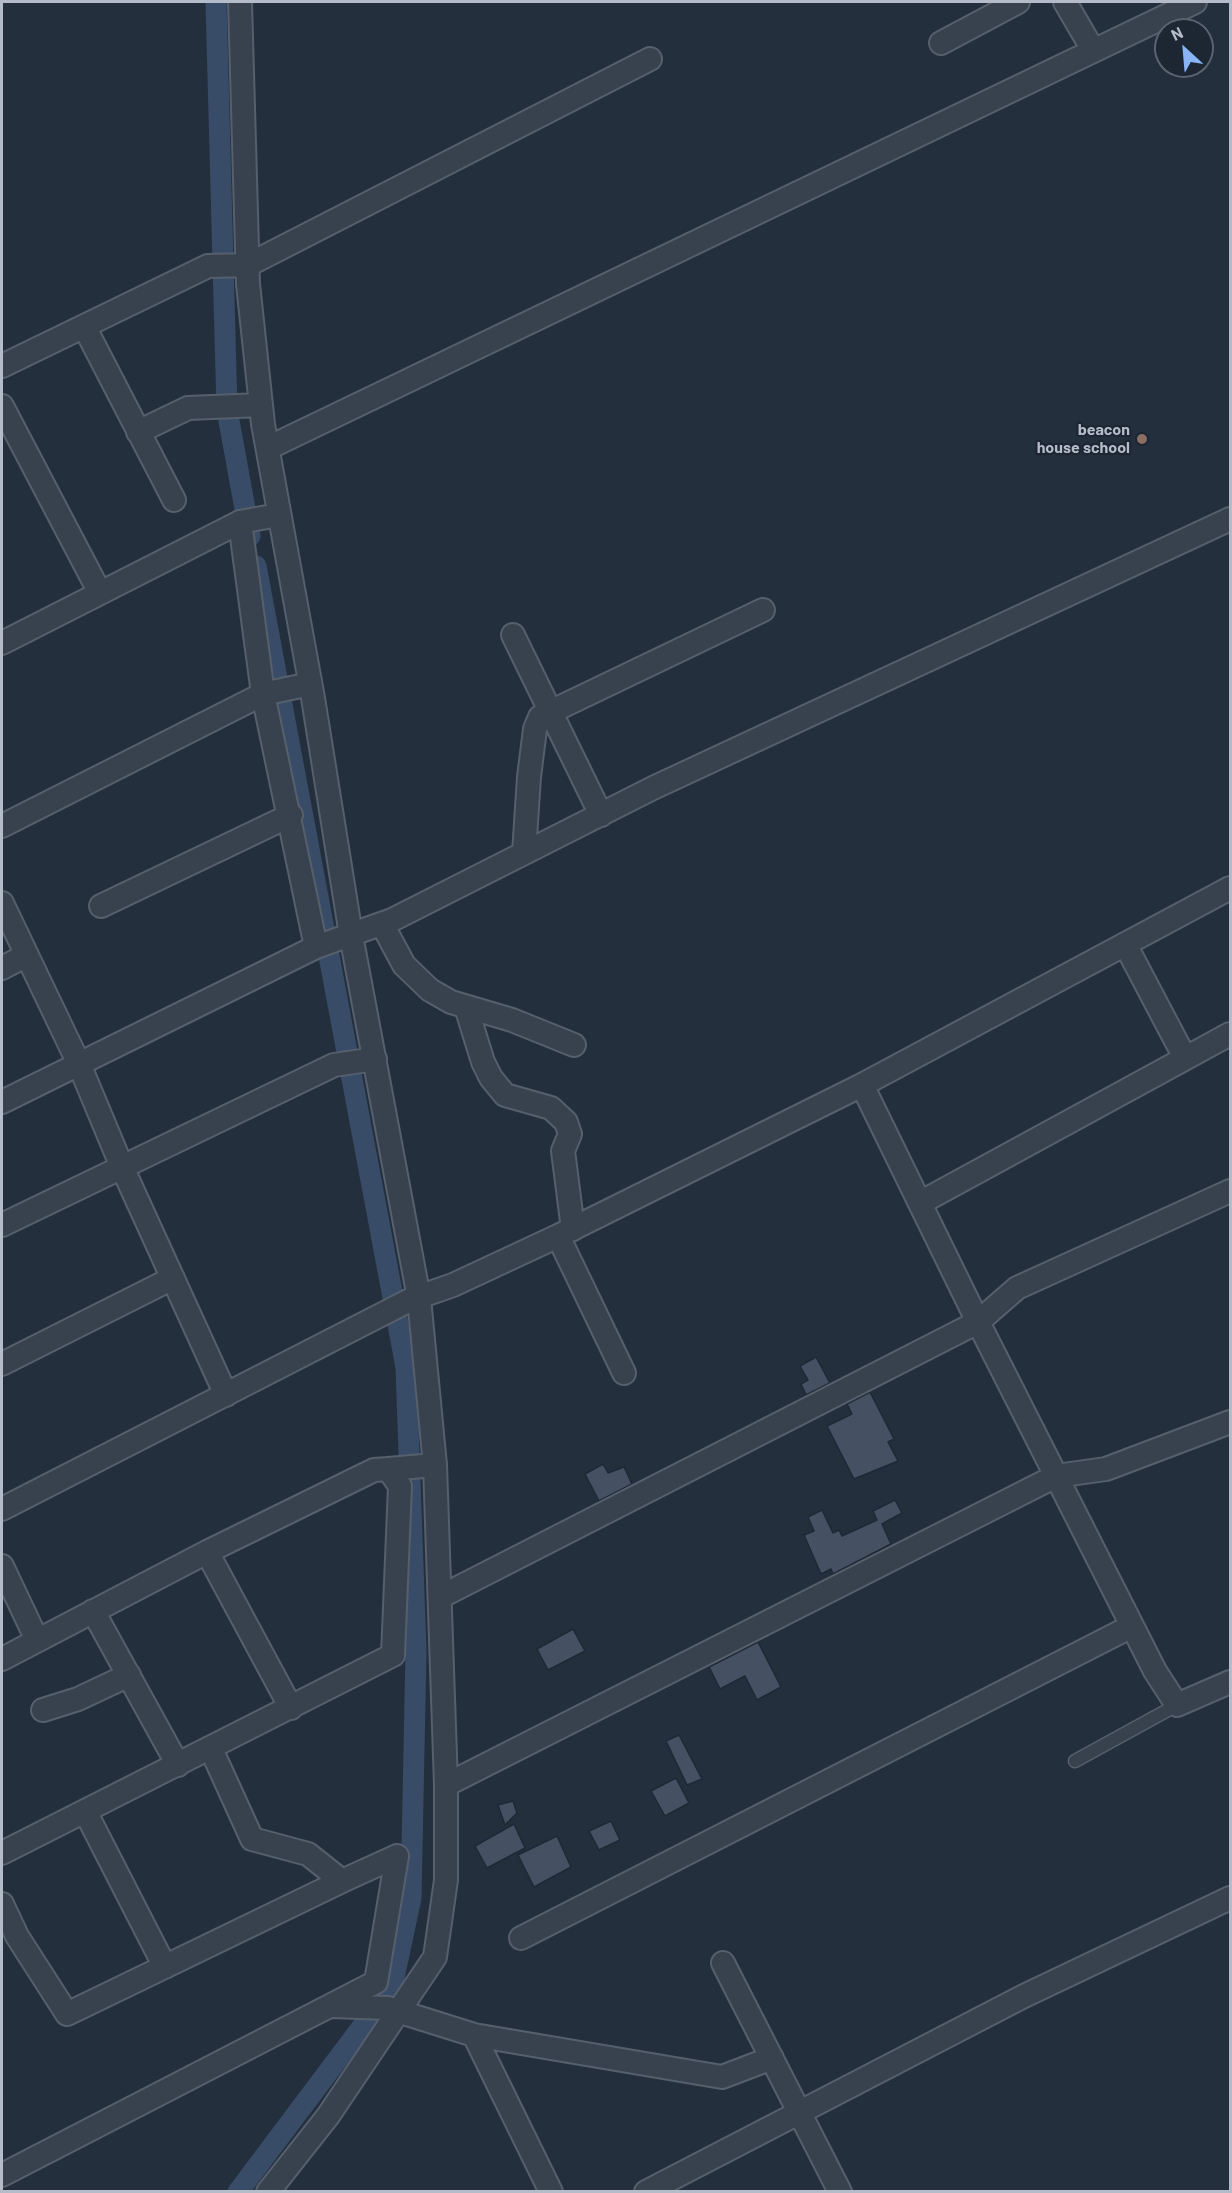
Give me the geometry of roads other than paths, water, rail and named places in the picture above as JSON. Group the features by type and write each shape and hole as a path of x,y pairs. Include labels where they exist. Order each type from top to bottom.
{"street":[{"path":"240,2 240,265 250,405 268,448 270,516 303,685 344,936 354,1062 414,1299 411,1467 442,1596 446,1785 446,1880 435,1957 384,2009 328,2116 268,2192"},
{"path":"940,43 1018,2"},
{"path":"1065,2 1093,50"},
{"path":"268,448 1195,2"},
{"path":"2,366 208,266 240,265 650,59"},
{"path":"84,326 174,500"},
{"path":"138,432 188,408 250,405"},
{"path":"2,406 100,593"},
{"path":"2,643 240,522 270,516"},
{"path":"2,1102 316,947 382,924 601,815 1010,620 1230,519"},
{"path":"240,522 263,694 291,815 316,947"},
{"path":"524,853 535,729 540,717 763,610"},
{"path":"513,635 601,815"},
{"path":"2,826 263,694 303,685"},
{"path":"101,906 291,815"},
{"path":"2,1509 414,1299 565,1233 862,1085 1230,888"},
{"path":"2,903 79,1064 122,1167 226,1395"},
{"path":"382,924 404,965 430,990 465,1007 512,1020 574,1045"},
{"path":"1125,944 1185,1058"},
{"path":"2,968 27,955"},
{"path":"465,1007 483,1062 491,1078 505,1095 551,1108 566,1122 570,1134 563,1151 565,1233 624,1373"},
{"path":"920,1203 1230,1034"},
{"path":"2,1225 122,1167 354,1062"},
{"path":"862,1085 978,1322 1132,1626 1177,1705 1230,1682"},
{"path":"442,1596 978,1322 1017,1288 1230,1191"},
{"path":"2,1365 173,1278"},
{"path":"446,1785 1056,1476 1106,1468 1230,1422"},
{"path":"2,1659 207,1552 374,1470 411,1467"},
{"path":"2,1853 393,1655 400,1486 411,1467"},
{"path":"207,1552 291,1708"},
{"path":"2,1566 37,1640"},
{"path":"93,1611 178,1765"},
{"path":"521,1938 1132,1626"},
{"path":"43,1710 78,1699 129,1675"},
{"path":"211,1749 252,1839 308,1854 342,1881"},
{"path":"85,1811 165,1966"},
{"path":"2,1904 17,1936 67,2014 397,1856 376,1982 2,2175"},
{"path":"646,2192 1024,1996 1230,1898"},
{"path":"723,1963 840,2192"},
{"path":"329,2005 384,2009 474,2035 722,2077 772,2058"},
{"path":"474,2035 551,2192"}],"lane":[{"path":"1075,1761 1177,1705"}],"waterway":[{"path":"216,2 227,410 250,536"},
{"path":"238,2192 392,1987 411,1898 416,1651 406,1367 256,566"}],"place":[{"name":"beacon house school","path":"1142,439"}]}
